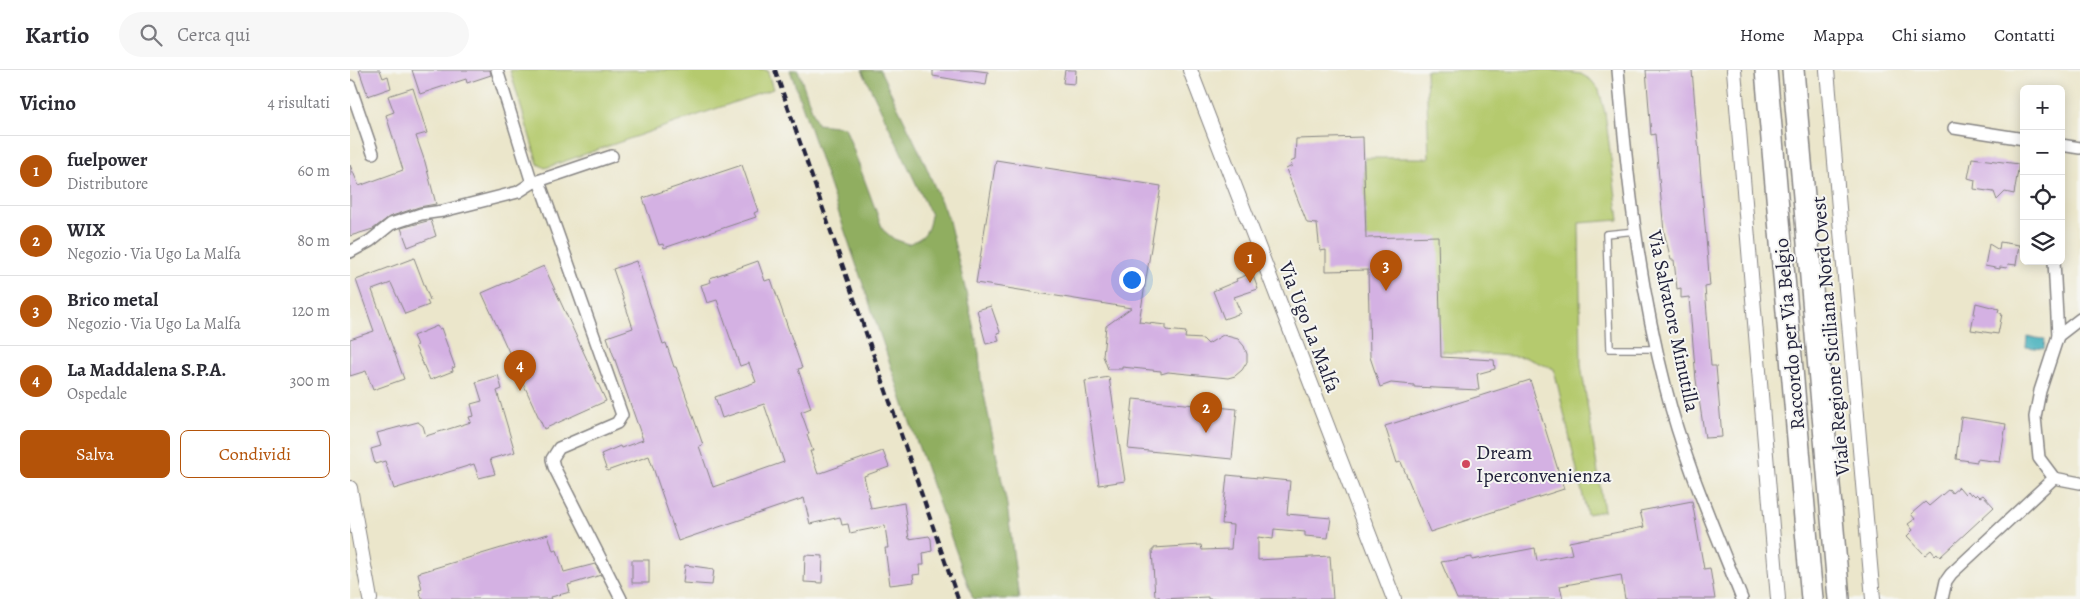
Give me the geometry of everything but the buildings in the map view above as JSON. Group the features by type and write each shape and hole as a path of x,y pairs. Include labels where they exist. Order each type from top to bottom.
{"highway":[{"name":"Raccordo per Via Belgio","path":"1766,70 1812,599"},
{"name":"Raccordo per Via Belgio","path":"1794,70 1839,599"}],"street":[{"path":"497,70 535,182 622,415 617,423 559,448 552,459 554,467 621,599"},
{"name":"Via Ugo La Malfa","path":"1190,70 1394,599"},
{"name":"Via Salvatore Minutilla","path":"1618,70 1626,162 1636,231 1666,390 1685,452 1742,599"},
{"path":"1734,70 1778,599"},
{"name":"Viale Regione Siciliana Nord Ovest","path":"1827,70 1874,599"},
{"path":"350,86 373,154"},
{"path":"1954,128 2020,138"},
{"path":"2065,146 2080,148"},
{"path":"350,252 370,241 391,224 421,214 443,211 518,192 535,182 612,156"},
{"path":"2054,265 2058,336 2040,391 2035,417 2039,458 2054,478 2080,483"},
{"path":"2058,336 2080,319"},
{"path":"1942,599 1946,581 1951,574 2054,478"},
{"path":"350,488 370,599"}],"lane":[{"path":"1636,231 1606,234 1610,349 1657,349"}],"green space":[{"path":"510,70 767,70 773,89 545,168 538,164"},
{"path":"790,70 798,70 817,124 845,127 883,230 894,239 908,244 925,234 931,215 862,70 880,70 923,159 949,221 966,292 979,353 981,380 1007,505 1019,599 973,599 914,434"},
{"path":"1426,70 1552,70 1581,74 1591,80 1599,90 1605,113 1619,220 1579,223 1581,365 1604,511 1587,514 1554,369 1524,357 1441,351 1366,238 1364,158 1429,158"}],"water":[{"path":"2027,337 2045,339 2044,349 2026,347"}],"railway":[{"path":"775,70 958,599"}],"place":[{"name":"fuelpower","path":"1250,283"},
{"name":"Brico metal","path":"1386,291"},
{"name":"La Maddalena S.P.A.","path":"520,391"},
{"name":"WIX","path":"1206,433"},
{"name":"Dream Iperconvenienza","path":"1466,464"}]}
